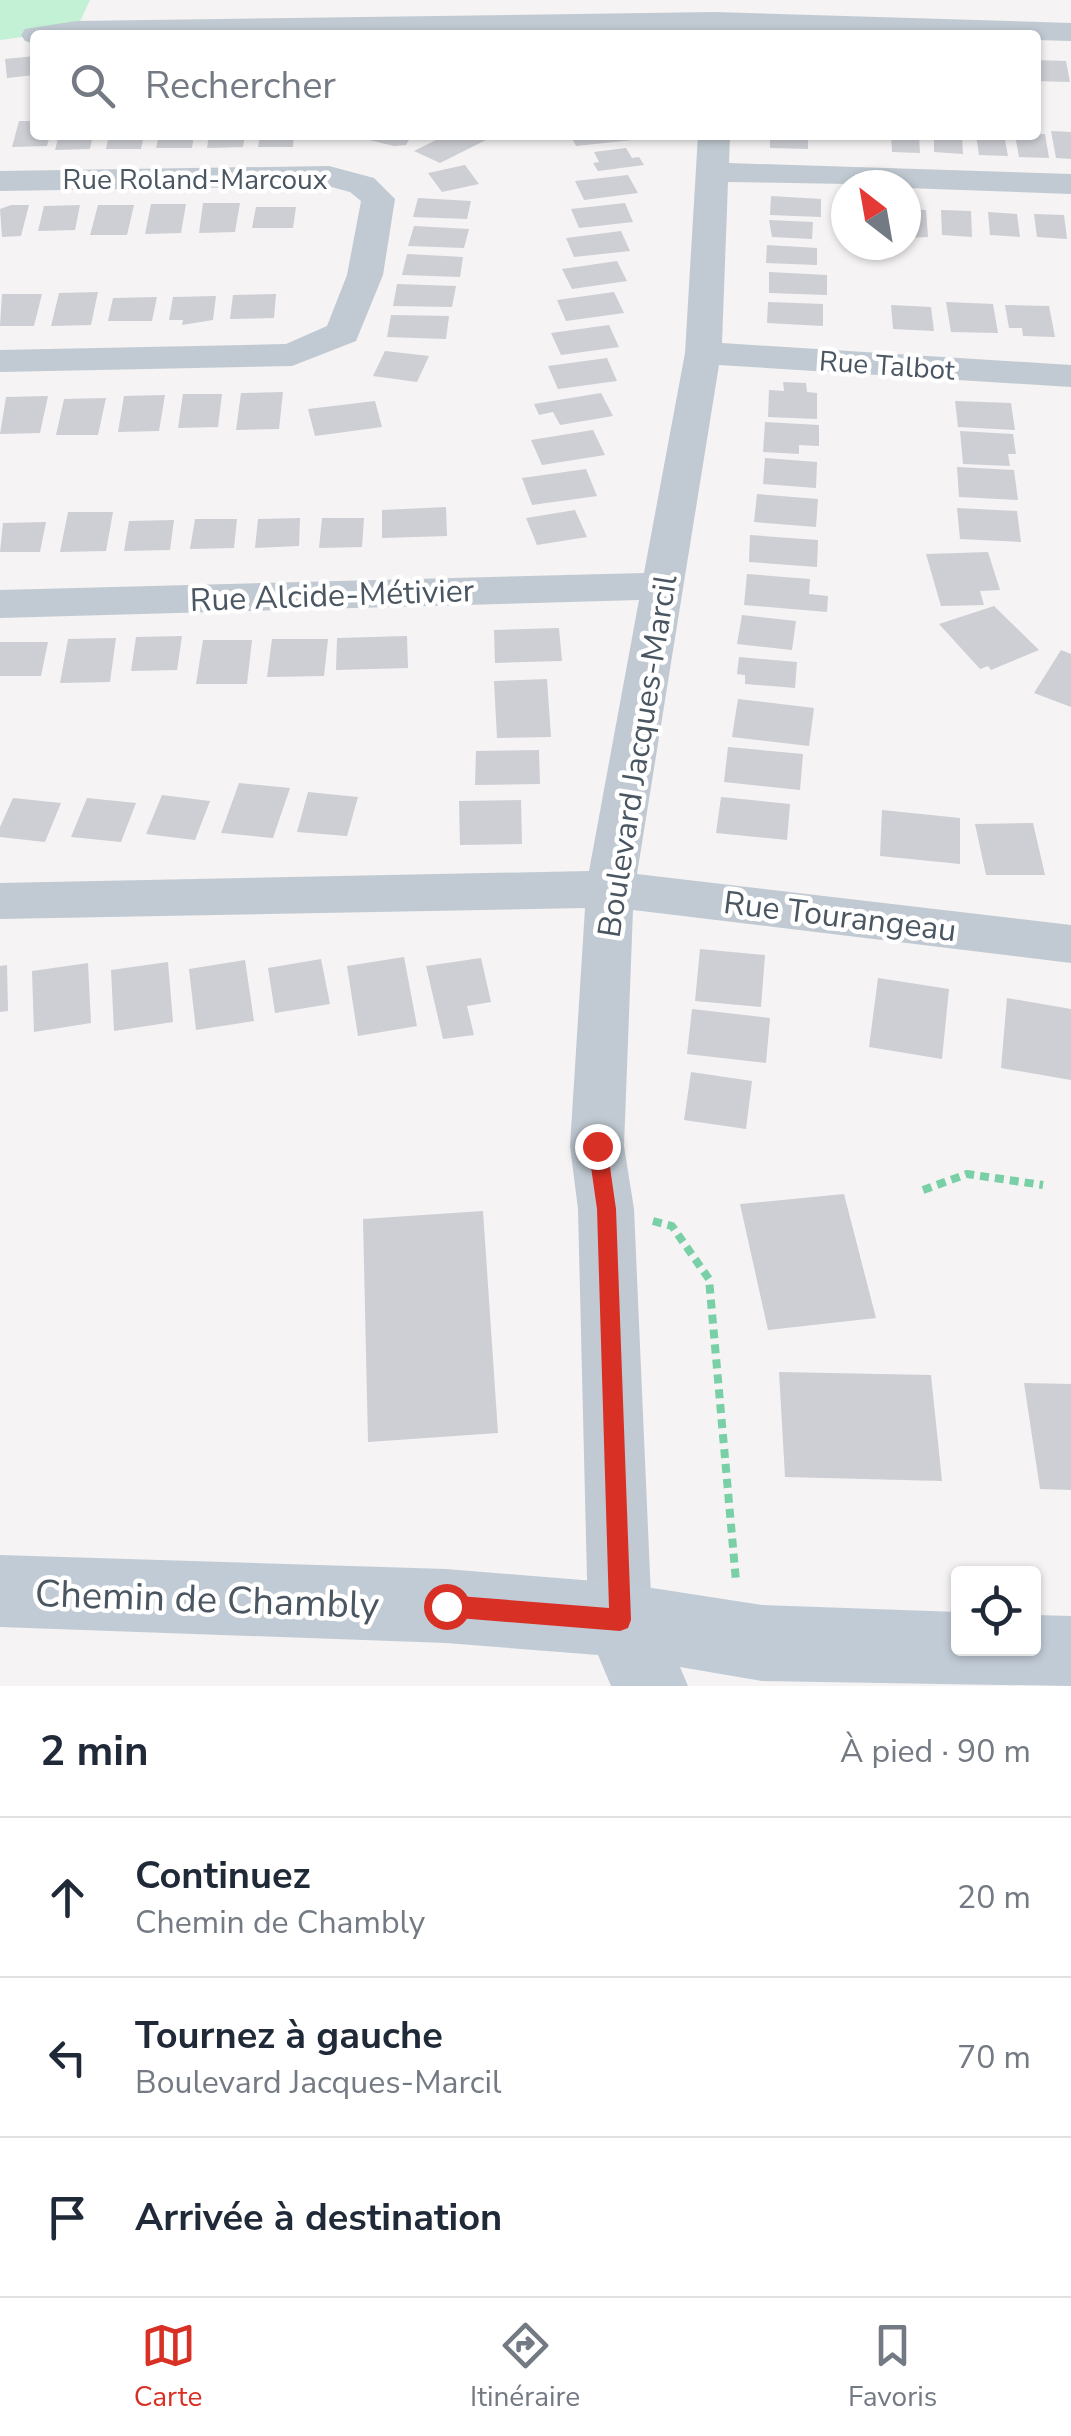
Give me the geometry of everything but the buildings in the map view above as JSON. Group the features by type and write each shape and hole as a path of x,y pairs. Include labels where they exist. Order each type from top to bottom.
{"street":[{"path":"76,30 716,18 1025,30 1019,0"},
{"path":"1041,31 1071,32"},
{"path":"0,40 30,36"},
{"path":"713,153 1071,184"},
{"name":"Boulevard Jacques-Marcil","path":"650,1686 614,1653 606,1209 597,1146 610,888 703,353 713,153"},
{"name":"Rue Roland-Marcoux","path":"0,180 329,176 362,185 378,199 364,275 343,333 309,348 292,355 0,361"},
{"name":"Rue Talbot","path":"703,353 1071,376"},
{"name":"Rue Alcide-Métivier","path":"0,604 664,586"},
{"path":"0,901 610,888"},
{"name":"Rue Tourangeau","path":"610,888 1071,944"},
{"name":"Chemin de Chambly","path":"0,1591 446,1606 614,1653 741,1639 1071,1654"}],"path":[{"path":"924,1190 967,1174 1043,1185"},
{"path":"606,1209 672,1226 709,1280 741,1639"}],"green space":[{"path":"0,0 90,0 76,30 30,30 30,36 0,40"}],"route":[{"path":"446,1606 620,1620 606,1209 597,1146"}]}
